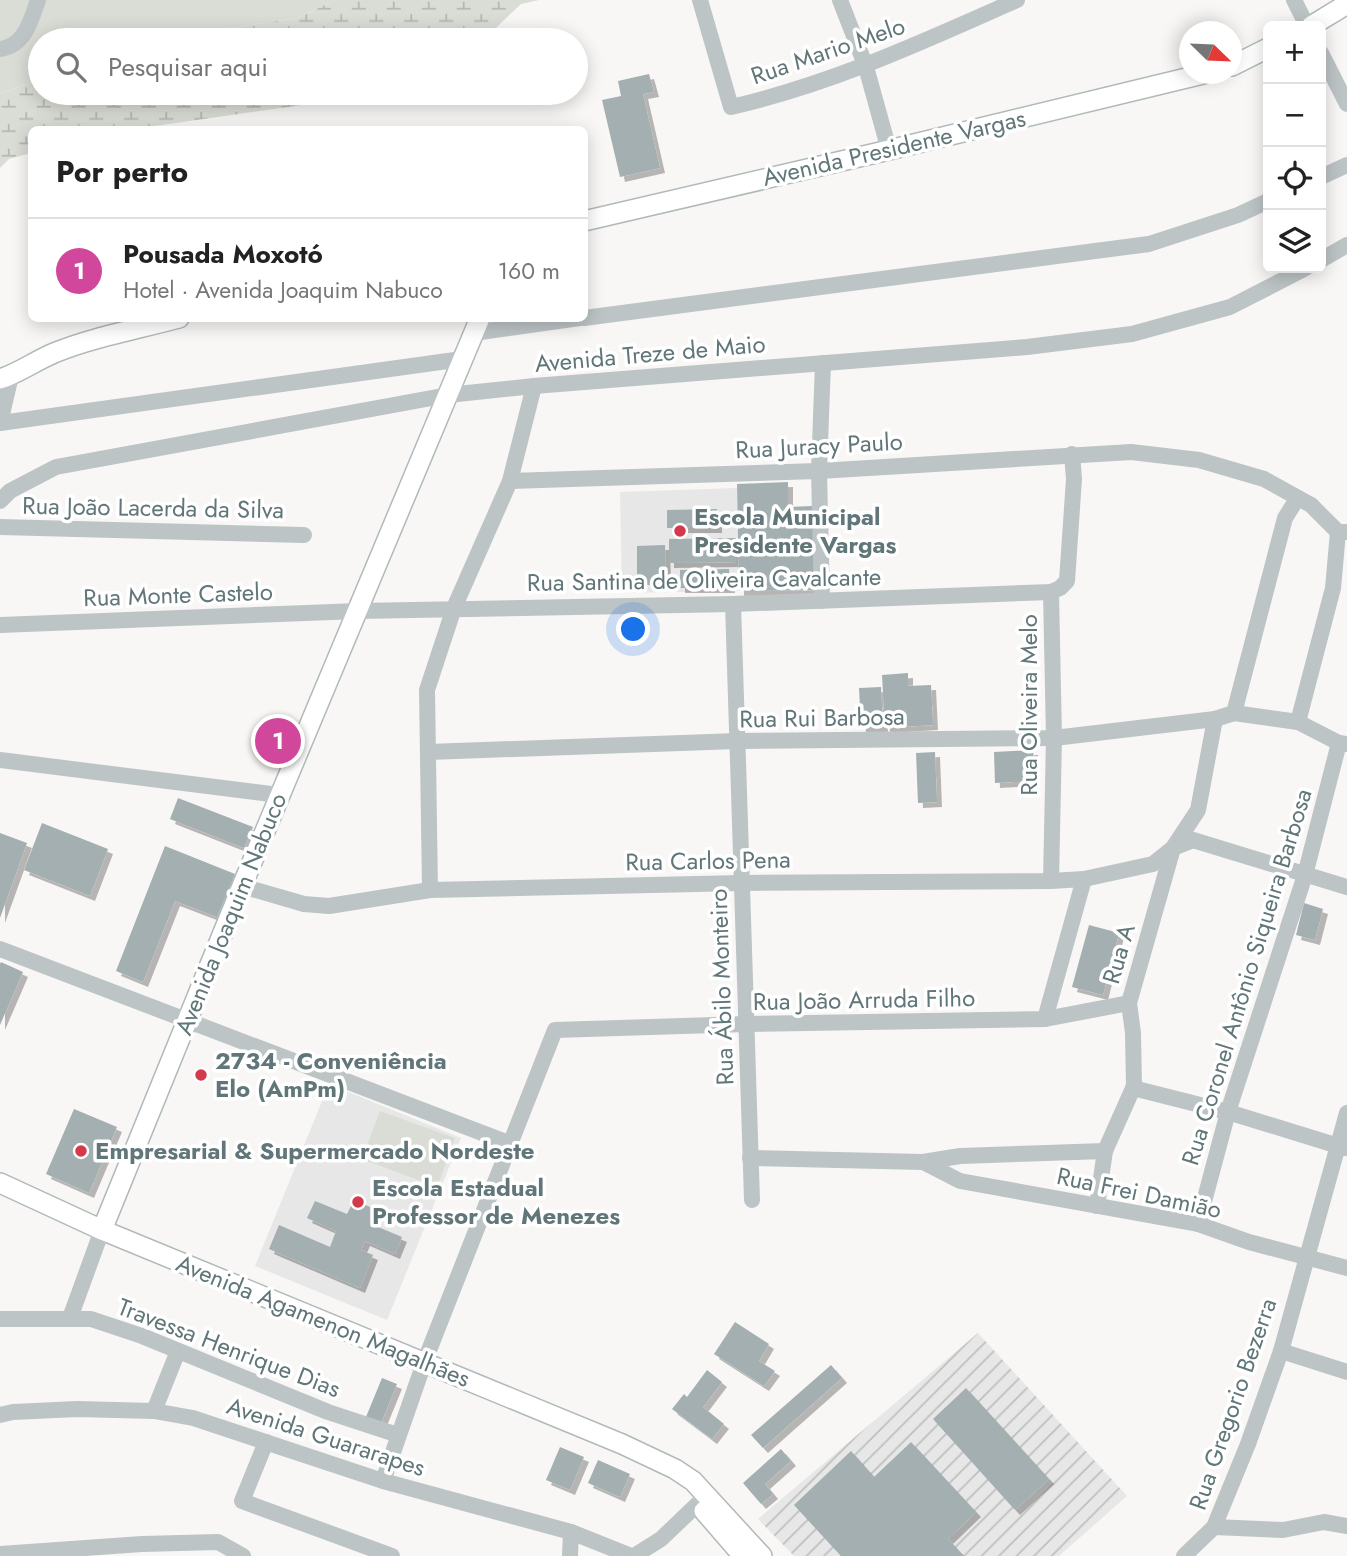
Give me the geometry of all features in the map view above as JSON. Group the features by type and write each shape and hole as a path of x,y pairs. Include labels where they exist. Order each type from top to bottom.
{"main road":[{"path":"1318,21 1347,4"},
{"path":"1242,61 1263,50"},
{"name":"Avenida Presidente Vargas","path":"588,220 1179,80"},
{"path":"6,377 54,353 164,322"},
{"name":"Avenida Joaquim Nabuco","path":"102,1230 279,795 477,326"},
{"name":"Avenida Agamenon Magalhães","path":"0,1183 102,1230 675,1469 693,1481 702,1499 743,1556"},
{"name":"Avenida Agamenon Magalhães","path":"702,1499 762,1556"}],"street":[{"path":"28,28 38,0"},
{"name":"Rua Mario Melo","path":"699,0 731,107 781,96 866,67 1017,0"},
{"path":"840,0 866,67 889,150"},
{"path":"1301,3 1307,21"},
{"path":"0,49 16,43 28,29"},
{"path":"1326,63 1347,104"},
{"path":"1326,175 1347,165"},
{"name":"Avenida Treze de Maio","path":"588,317 1149,244 1238,215 1263,203"},
{"path":"1326,258 1345,250"},
{"name":"Avenida Treze de Maio","path":"0,501 10,491 56,467 448,395 1027,347 1132,334 1230,307 1296,273"},
{"name":"Avenida Treze de Maio","path":"477,326 530,322"},
{"path":"6,377 0,423 462,359"},
{"path":"822,601 819,471 823,363"},
{"path":"430,890 427,690 454,608 510,481 534,386"},
{"name":"Rua Juracy Paulo","path":"510,481 819,471 1131,452 1199,460 1264,479 1311,505 1343,532"},
{"name":"Rua Oliveira Melo","path":"1051,881 1054,738 1051,592 1060,589 1067,581 1074,479 1072,454"},
{"path":"1297,499 1285,518 1234,713 1298,722 1343,743"},
{"name":"Rua João Lacerda da Silva","path":"0,527 304,535"},
{"path":"1298,722 1340,590 1343,532"},
{"name":"Rua Santina de Oliveira Cavalcante","path":"358,611 733,604 1051,592"},
{"name":"Rua Ábilo Monteiro","path":"733,604 752,1200"},
{"name":"Rua Monte Castelo","path":"0,625 358,611"},
{"name":"Rua Rui Barbosa","path":"429,752 737,741 1054,738 1215,719 1234,713"},
{"name":"Rua A","path":"1097,1206 1105,1151 1133,1088 1133,1033 1129,1003 1173,848 1198,810 1215,719"},
{"name":"Rua Coronel Antônio Siqueira Barbosa","path":"1198,1224 1228,1112 1305,875 1343,743"},
{"path":"0,760 279,795"},
{"path":"1173,848 1194,840 1347,887"},
{"name":"Rua Carlos Pena","path":"242,886 304,904 329,906 430,890 741,883 1051,881 1084,879 1153,864 1173,848"},
{"path":"1045,1020 1084,879"},
{"path":"0,949 511,1144 424,1363 383,1481"},
{"name":"Rua João Arruda Filho","path":"511,1144 555,1030 746,1024 1045,1020 1129,1003"},
{"path":"1133,1088 1228,1112 1342,1147"},
{"name":"Rua Gregorio Bezerra","path":"1185,1555 1214,1527 1248,1444 1281,1351 1305,1257 1342,1147 1347,1113"},
{"name":"Rua Frei Damião","path":"750,1158 923,1162 960,1156 1105,1151"},
{"name":"Rua Frei Damião","path":"923,1162 960,1181 1198,1224 1249,1242 1347,1268"},
{"name":"Avenida Joaquim Nabuco","path":"70,1318 102,1230"},
{"name":"Travessa Henrique Dias","path":"0,1320 91,1319 142,1336 316,1407 398,1435"},
{"path":"154,1411 178,1351"},
{"path":"1281,1351 1347,1372"},
{"name":"Avenida Guararapes","path":"0,1415 77,1409 154,1411 193,1418 383,1481 571,1532 633,1556"},
{"path":"266,1442 242,1501 392,1556"},
{"path":"633,1556 662,1539 702,1499"},
{"path":"1214,1527 1283,1530 1324,1522 1347,1526"},
{"path":"570,1556 571,1532"},
{"path":"0,1554 121,1550 218,1542 243,1556"}],"shaded area":[{"name":"Escola Municipal Presidente Vargas","path":"737,488 739,591 622,593 620,492"},
{"name":"Escola Estadual Professor de Menezes","path":"329,1084 461,1138 387,1320 255,1266"},
{"path":"978,1333 1127,1496 1059,1556 794,1556 758,1519"}],"green space":[{"path":"0,0 335,0 298,18 230,28 28,28 28,84 0,94"},
{"path":"335,0 539,0 521,4 496,28 230,28 298,18"},
{"path":"28,84 28,105 302,105 155,126 28,126 28,154 9,159 0,168 0,94"},
{"path":"380,1111 455,1138 437,1187 362,1159"}],"building":[{"path":"649,74 654,92 643,94 660,168 620,177 602,100 621,96 618,81"},
{"path":"788,482 788,507 812,506 817,590 739,591 737,484"},
{"path":"717,509 717,528 667,528 667,510"},
{"path":"736,538 736,562 669,563 669,539"},
{"path":"665,545 666,580 637,580 637,546"},
{"path":"729,569 730,588 680,588 680,570"},
{"path":"908,673 908,686 931,685 933,725 885,728 882,675"},
{"path":"881,687 883,727 861,728 859,688"},
{"path":"272,727 291,730 283,754 268,752"},
{"path":"1033,750 1035,781 995,783 994,752"},
{"path":"935,752 937,802 918,803 916,753"},
{"path":"178,798 253,827 244,848 170,819"},
{"path":"42,823 108,849 90,896 24,870"},
{"path":"0,833 27,843 0,918"},
{"path":"165,846 235,874 217,917 175,901 143,982 116,971"},
{"path":"1304,903 1323,909 1315,940 1296,935"},
{"path":"1089,925 1119,933 1103,995 1072,987"},
{"path":"1,962 23,972 0,1025 0,964"},
{"name":"Empresarial & Supermercado Nordeste","path":"74,1109 117,1127 89,1193 46,1174"},
{"path":"354,1200 377,1210 371,1224 402,1237 395,1254 365,1241 361,1250 373,1255 360,1288 269,1249 279,1225 330,1247 336,1231 307,1218 315,1201 347,1214"},
{"path":"735,1322 769,1344 759,1361 775,1371 764,1386 714,1354"},
{"path":"831,1365 842,1378 763,1448 751,1435"},
{"path":"707,1370 722,1382 703,1407 724,1424 712,1439 672,1409 684,1394 687,1397"},
{"path":"382,1378 397,1384 381,1423 366,1417"},
{"path":"966,1388 1049,1479 1015,1510 933,1419"},
{"path":"911,1442 976,1512 948,1539 964,1556 841,1556 794,1505 851,1451 874,1477"},
{"path":"560,1447 584,1457 570,1490 546,1480"},
{"path":"781,1449 791,1461 765,1484 773,1494 761,1504 743,1483"},
{"path":"598,1460 630,1474 620,1497 588,1483"}],"place":[{"name":"Escola Municipal Presidente Vargas","path":"680,531"},
{"name":"Pousada Moxotó","path":"278,741"},
{"name":"2734 - Conveniência Elo (AmPm)","path":"201,1075"},
{"name":"Empresarial & Supermercado Nordeste","path":"81,1151"},
{"name":"Escola Estadual Professor de Menezes","path":"358,1202"}]}
